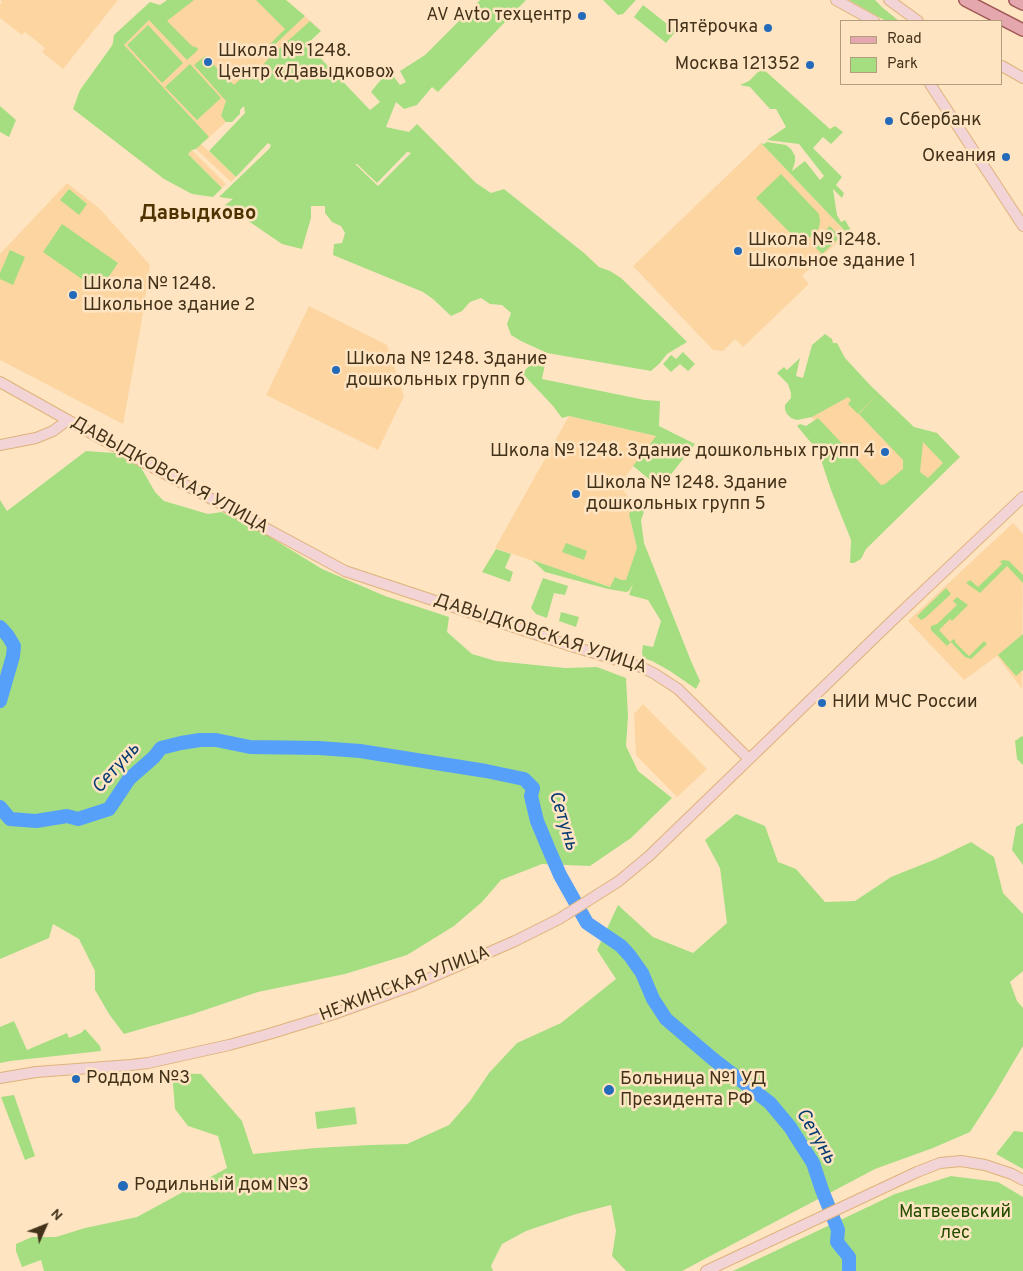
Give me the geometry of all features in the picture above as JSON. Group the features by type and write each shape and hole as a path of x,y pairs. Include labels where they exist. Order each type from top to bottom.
{"main road":[{"path":"964,0 1023,30"},
{"path":"1015,0 1023,4"}],"street":[{"path":"836,0 872,20"},
{"path":"889,0 917,20"},
{"path":"1003,67 1023,78"},
{"path":"931,85 1023,226"},
{"name":"ДАВЫДКОВСКАЯ УЛИЦА","path":"0,382 345,571 648,670 678,689 749,759"},
{"path":"0,445 36,438 53,431 68,420"},
{"path":"749,759 1023,497"},
{"name":"НЕЖИНСКАЯ УЛИЦА","path":"0,1078 36,1072 148,1063 269,1034 334,1014 414,985 515,941 559,919 598,894 649,856 749,759"},
{"path":"706,1271 917,1172 940,1164 961,1161 985,1165 1012,1174 1023,1180"}],"shaded area":[{"path":"0,0 118,0 63,69 42,52 45,48 25,32 22,35 0,18 0,5 2,2"},
{"name":"Школа № 1248. Центр «Давыдково»","path":"167,0 286,0 314,24 226,122 205,141 115,45"},
{"name":"Школа № 1248. Школьное здание 1","path":"761,143 847,233 802,276 809,284 743,347 735,339 723,351 713,350 633,266"},
{"path":"201,144 236,177 231,182 196,149"},
{"path":"192,150 226,184 222,188 188,154"},
{"name":"Школа № 1248. Школьное здание 2","path":"67,183 100,209 150,265 123,424 0,360 0,254"},
{"name":"Школа № 1248. Здание дошкольных групп 6","path":"309,306 387,345 404,396 378,450 266,395"},
{"name":"Школа № 1248. Здание дошкольных групп 4","path":"843,359 944,463 874,531 829,435 798,403"},
{"name":"Школа № 1248. Здание дошкольных групп 5","path":"569,416 656,436 619,485 634,504 629,514 637,548 623,591 495,548"},
{"path":"1013,523 1023,534 1022,689 997,656 964,680 908,621"},
{"path":"643,704 707,769 677,797 636,755 634,714"}],"green space":[{"path":"167,0 194,0 167,21 192,46 198,48 197,51 187,60 149,20 124,45 209,137 188,154 222,188 213,197 192,194 164,179 73,109 80,90 111,47 114,35 150,2 160,5"},
{"path":"256,0 286,0 305,16 269,50 267,47 285,29"},
{"path":"480,0 526,0 438,92 432,87 417,105 404,109 396,102 386,127 409,132 417,124 476,183 491,193 504,189 599,267 621,278 687,342 667,354 651,371 547,353 511,335 507,324 511,313 502,305 490,304 481,298 470,302 462,311 451,316 423,292 333,255 334,244 342,243 345,233 341,226 332,222 325,213 325,206 311,206 311,218 302,249 282,244 225,205 233,199 219,197 271,145 268,143 236,177 209,151 245,113 244,106 240,110 240,114 232,122 226,122 221,116 226,101 194,65 205,56 234,85 245,75 250,79 270,57 310,21 321,31 307,44 370,110 380,102 371,92 383,78 394,77 400,85 406,82 400,71 425,55","holes":["407,152 411,153 378,186 355,164 377,183"]},
{"path":"603,0 636,0 623,14 618,15"},
{"path":"849,0 875,0 898,20 884,20"},
{"path":"643,5 676,31 666,43 634,17"},
{"path":"148,25 183,63 162,83 127,45"},
{"path":"190,64 221,98 197,120 165,87"},
{"path":"762,68 830,129 835,126 843,132 831,144 823,137 813,148 842,177 836,185 844,193 842,198 833,189 837,215 841,222 845,220 852,232 848,235 847,232 843,236 846,232 761,143 786,145 791,149 795,156 792,171 805,161 820,180 824,176 799,144 767,140 786,127 776,109 770,109 750,87 740,85 749,81"},
{"path":"0,106 16,120 9,137 0,132"},
{"path":"781,174 819,214 819,228 810,237 803,239 794,237 756,198"},
{"path":"69,189 87,204 79,215 60,200"},
{"path":"62,224 118,263 99,291 43,252"},
{"path":"830,226 840,237 822,254 812,244"},
{"path":"10,250 25,257 13,285 0,279 0,273"},
{"path":"825,334 832,339 833,343 837,343 845,358 871,386 914,427 937,433 960,457 866,549 861,559 854,563 850,563 851,540 818,451 797,426 800,424 806,426 818,418 881,485 885,484 903,469 903,460 859,414 877,395 858,414 848,404 851,400 848,397 812,417 797,420 787,414 785,405 791,398 791,393 788,384 777,373 784,367 787,370 800,358 796,376 803,378 812,345","holes":["923,442 943,463 928,478 920,472"]},
{"path":"683,352 695,364 688,371 680,364 671,372 663,364 671,355 676,359"},
{"path":"537,358 546,359 542,379 645,400 660,401 659,426 695,444 660,488 633,466 656,436 569,416 562,418 522,373"},
{"path":"86,451 115,453 139,464 155,492 164,501 208,514 222,512 262,532 322,569 385,596 449,617 447,632 472,654 496,661 565,668 597,667 626,678 628,716 626,746 638,771 672,798 631,838 590,866 542,864 501,880 482,902 454,926 407,955 345,974 258,992 193,1014 124,1034 109,1014 95,990 95,971 79,939 53,924 49,938 0,959 0,500 7,511"},
{"path":"634,504 646,506 641,520 644,543 700,681 696,689 670,671 643,658 643,645 653,647 661,621 648,600 629,595 633,584 629,591 626,592 608,589 545,572 532,560 610,587 615,577 626,580 637,548 629,514"},
{"path":"566,543 587,551 584,560 562,552"},
{"path":"496,549 511,554 505,568 513,572 510,582 482,572"},
{"path":"1000,561 1009,561 1023,575 1023,583 1007,566 980,593 966,583 970,580 978,587 1002,564"},
{"path":"543,578 568,586 565,595 554,593 547,618 536,614 531,608"},
{"path":"946,588 951,594 921,620 917,616"},
{"path":"957,597 968,605 952,621 950,619 939,630 950,642 954,639 969,656 984,641 987,644 971,659 965,657 951,642 947,646 931,630 931,626 937,624 957,605 953,601"},
{"path":"561,612 579,617 576,627 559,621"},
{"path":"1023,634 1023,670 1016,676 998,655"},
{"path":"1022,736 1023,765 1017,759 1015,741"},
{"path":"736,814 765,826 778,862 796,869 825,902 855,901 891,877 936,859 971,842 994,857 1003,893 1023,914 1023,971 1010,982 1017,1001 1023,1008 1023,1046 970,1132 875,1169 682,1271 626,1271 612,1256 616,1231 611,1205 576,1214 526,1231 502,1244 491,1266 493,1271 44,1271 41,1260 22,1267 16,1251 16,1244 32,1237 56,1237 85,1228 137,1217 227,1168 218,1136 188,1126 175,1109 172,1073 201,1074 242,1121 253,1154 315,1148 407,1144 449,1125 470,1101 489,1073 517,1043 561,1023 616,979 597,950 618,905 653,937 693,953 727,923 720,868 705,840"},
{"path":"1023,823 1023,865 1012,850 1016,827"},
{"path":"14,1021 27,1050 67,1033 69,1038 81,1033 85,1029 100,1046 101,1051 0,1063 0,1027"},
{"path":"14,1095 35,1156 25,1160 1,1097"},
{"path":"355,1107 357,1124 317,1129 315,1112"},
{"name":"Матвеевский лес","path":"1014,1131 1023,1132 1023,1169 996,1154"},
{"name":"Матвеевский лес","path":"951,1176 998,1182 1023,1197 1023,1271 733,1271 895,1194"}],"waterway":[{"name":"Сетунь","path":"0,627 14,646 0,701"},
{"name":"Сетунь","path":"0,807 10,819 36,821 67,816 78,819 109,809 129,779 154,757 161,748 200,740 216,740 250,747 319,748 360,751 524,779 533,788 531,796 537,821 560,875 587,923 621,946 630,956 642,973 653,999 666,1019 713,1059 770,1103 790,1127 813,1163 838,1230 837,1242 849,1257 849,1271"}],"place":[{"name":"AV Avto техцентр","path":"582,16"},
{"name":"Пятёрочка","path":"768,28"},
{"name":"Школа № 1248. Центр «Давыдково»","path":"208,62"},
{"name":"Москва 121352","path":"810,65"},
{"name":"Сбербанк","path":"889,121"},
{"name":"Океания","path":"1006,157"},
{"name":"Школа № 1248. Школьное здание 1","path":"738,251"},
{"name":"Школа № 1248. Школьное здание 2","path":"73,295"},
{"name":"Школа № 1248. Здание дошкольных групп 6","path":"336,370"},
{"name":"Школа № 1248. Здание дошкольных групп 4","path":"885,452"},
{"name":"Школа № 1248. Здание дошкольных групп 5","path":"576,494"},
{"name":"НИИ МЧС России","path":"822,703"},
{"name":"Роддом №3","path":"76,1079"},
{"name":"Больница №1 УД Президента РФ","path":"609,1090"},
{"name":"Родильный дом №3","path":"123,1186"}],"district":[{"name":"Давыдково","path":"198,215"}]}
